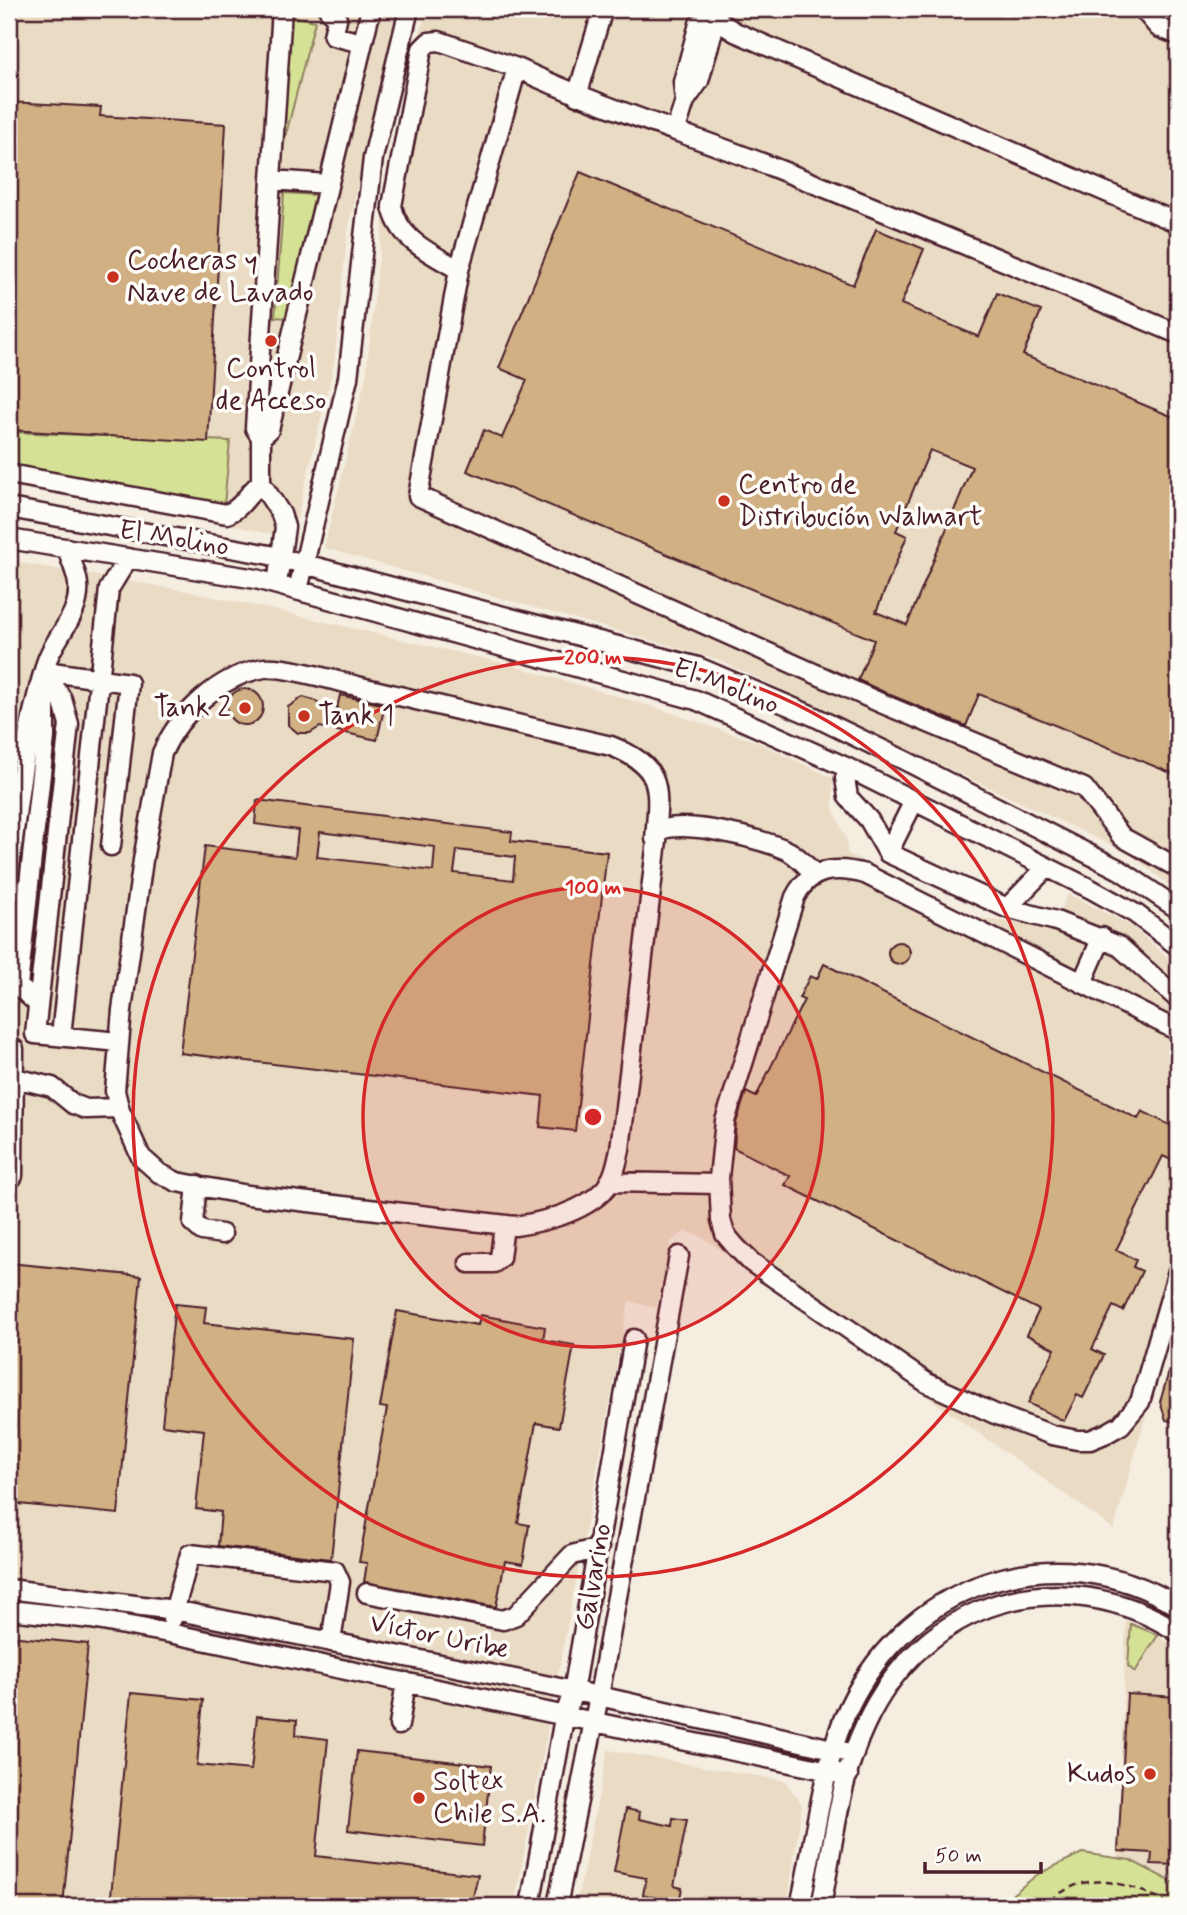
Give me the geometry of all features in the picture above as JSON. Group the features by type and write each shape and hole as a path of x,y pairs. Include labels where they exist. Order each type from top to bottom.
{"street":[{"path":"277,584 285,527 281,514 261,483 261,437 255,428 282,9"},
{"path":"328,9 337,19 333,36 362,43"},
{"path":"261,437 269,430 371,9"},
{"path":"298,590 348,378 373,158 409,9"},
{"path":"577,96 603,9"},
{"path":"1143,9 1158,27 1178,35"},
{"path":"676,129 685,101 699,81 713,31 713,12"},
{"path":"713,12 735,32 1178,223"},
{"path":"458,270 408,238 395,223 391,206 422,49 429,42 439,41 517,68 577,96 676,129 897,216 1178,334"},
{"path":"517,68 458,270 418,496 883,704 1084,788 1122,837 1178,868"},
{"path":"272,180 298,174 327,184"},
{"path":"9,474 227,513 237,510 252,489 261,483"},
{"name":"El Molino","path":"9,508 120,526 279,557 668,657 717,674 813,716 1120,870 1178,909"},
{"name":"El Molino","path":"9,539 277,584 700,702 849,768 1114,901 1178,946"},
{"path":"37,1003 13,985 45,737 46,662 74,615 78,585 67,548"},
{"path":"61,1036 109,589 128,558"},
{"path":"267,667 320,677 611,746 634,755 652,773 659,787 656,839 620,1149 609,1182 583,1205 542,1222 504,1225 248,1195 177,1182 159,1173 141,1157 119,1108 115,1091 142,860 162,753 168,739 211,690 234,676 267,667"},
{"path":"45,671 129,683 111,846"},
{"path":"9,875 21,764 45,671"},
{"path":"45,671 62,699 69,724 35,1034 120,1042"},
{"path":"700,702 700,686 707,678 717,674"},
{"path":"849,768 845,778 848,797 869,820 888,853 1007,908 1102,937 1119,946 1178,999"},
{"path":"888,853 914,801"},
{"path":"656,839 664,828 673,826 735,835 791,853 815,874"},
{"path":"1023,855 1037,844 1038,828"},
{"path":"1007,908 1047,867"},
{"path":"1178,1031 864,874 836,869 815,874 800,887 795,897 724,1121 719,1184 725,1234 751,1262 927,1383 995,1414 1065,1438 1090,1440 1114,1429 1132,1413 1144,1390 1178,1271"},
{"path":"1082,983 1102,937"},
{"path":"9,1181 13,1176 14,1049"},
{"path":"15,1077 52,1087 73,1104 86,1109 119,1108"},
{"path":"609,1182 719,1184"},
{"path":"197,1185 193,1223 202,1231 222,1234"},
{"path":"469,1263 494,1263 500,1258 504,1225"},
{"name":"Galvarino","path":"556,1906 591,1722 599,1696 679,1256"},
{"name":"Galvarino","path":"530,1906 565,1717 573,1692 634,1339"},
{"path":"621,1418 649,1423"},
{"path":"367,1593 503,1620 516,1615 572,1555 599,1548"},
{"path":"169,1633 190,1554 335,1571 340,1582 331,1642"},
{"path":"800,1906 828,1771 851,1704 887,1649 932,1608 971,1588 1034,1572 1076,1571 1134,1585 1178,1606"},
{"name":"Víctor Uribe","path":"9,1589 174,1611 599,1696 834,1748 854,1755"},
{"path":"821,1906 854,1755 872,1710 912,1655 950,1626 991,1605 1038,1595 1091,1597 1138,1610 1178,1632"},
{"name":"Víctor Uribe","path":"9,1610 91,1619 169,1633 848,1775"},
{"path":"399,1725 406,1682"}],"path":[{"path":"1040,1906 1082,1883 1109,1883 1146,1892 1172,1906"}],"shaded area":[{"path":"9,9 399,9 373,110 347,236 334,364 292,539 180,513 9,484"},
{"path":"426,9 1178,9 1178,892 1130,854 717,659 324,548 366,376 389,167"},
{"path":"9,561 186,591 274,610 507,664 650,706 757,742 833,778 833,808 847,841 847,853 968,917 1053,927 1068,894 1132,926 1178,967 1178,1299 1114,1529 702,1237 686,1231 671,1241 656,1308 629,1301 514,1906 9,1906"},
{"name":"Kudos","path":"1126,1620 1178,1647 1178,1885 1130,1860 1118,1859"},
{"path":"608,1750 785,1781 802,1805 787,1906 576,1906"}],"green space":[{"path":"287,15 315,21 282,150"},
{"path":"284,193 315,195 287,318 275,317"},
{"path":"9,432 230,441 224,505 9,468"},
{"path":"1131,1624 1158,1635 1135,1672 1128,1666"},
{"path":"1082,1853 1130,1860 1178,1885 1178,1906 998,1906 1038,1874"}],"building":[{"name":"Cocheras y Nave de Lavado","path":"9,102 101,107 100,116 226,124 208,442 9,430"},
{"name":"Centro de Distribución Walmart","path":"580,172 853,285 876,229 924,249 901,304 979,337 997,293 1041,311 1023,355 1178,419 1178,776 979,694 966,726 888,694 858,680 874,640 467,471 484,430 502,438 527,380 499,368","holes":["930,450 972,467 907,625 876,612 907,536 896,531"]},
{"name":"Tank 2","path":"245,689 258,694 263,707 258,720 245,725 232,720 227,707 232,694"},
{"path":"340,695 385,705 377,740 320,727 310,733 298,733 288,725 288,707 303,697 316,701 334,722"},
{"path":"257,800 512,832 511,841 607,852 575,1131 540,1127 543,1096 180,1053 205,846 295,857 298,830 255,824","holes":["320,832 435,847 433,871 317,857","457,850 515,857 513,880 454,873"]},
{"path":"899,942 907,945 910,953 907,961 899,964 891,961 888,953 891,945"},
{"path":"824,964 1138,1119 1142,1111 1178,1129 1178,1150 1173,1161 1163,1156 1116,1250 1136,1260 1133,1267 1142,1271 1123,1311 1113,1306 1092,1349 1104,1355 1083,1398 1077,1395 1064,1421 1028,1403 1055,1349 1027,1335 1039,1310 785,1185 790,1176 734,1148 736,1123 746,1092 756,1097 804,1000 799,998 810,976 817,979"},
{"path":"9,1263 141,1276 118,1514 9,1503"},
{"path":"175,1304 206,1307 204,1323 354,1339 331,1559 218,1546 221,1512 196,1509 204,1430 162,1425"},
{"path":"397,1311 478,1325 480,1315 545,1327 543,1340 574,1345 559,1427 536,1423 518,1523 529,1525 523,1564 505,1561 496,1607 364,1582 367,1563 359,1562 387,1408 380,1407"},
{"path":"1175,1351 1178,1352 1178,1423 1166,1420 1160,1402"},
{"path":"9,1636 88,1644 63,1906 9,1906"},
{"path":"131,1693 203,1700 197,1765 251,1770 257,1716 297,1720 296,1735 328,1739 316,1856 478,1875 471,1906 110,1906"},
{"name":"Kudos","path":"1127,1694 1178,1697 1178,1865 1151,1864 1152,1853 1118,1851"},
{"name":"Soltex Chile S.A.","path":"357,1751 491,1766 482,1846 348,1830"},
{"path":"626,1809 640,1812 639,1819 672,1826 673,1818 687,1820 674,1886 682,1888 679,1903 643,1895 646,1878 614,1872"}],"place":[{"name":"Cocheras y Nave de Lavado","path":"113,277"},
{"name":"Control de Acceso","path":"271,341"},
{"name":"Centro de Distribución Walmart","path":"724,501"},
{"name":"Tank 2","path":"245,708"},
{"name":"Tank 1","path":"304,716"},
{"name":"Kudos","path":"1150,1774"},
{"name":"Soltex Chile S.A.","path":"419,1798"}]}
